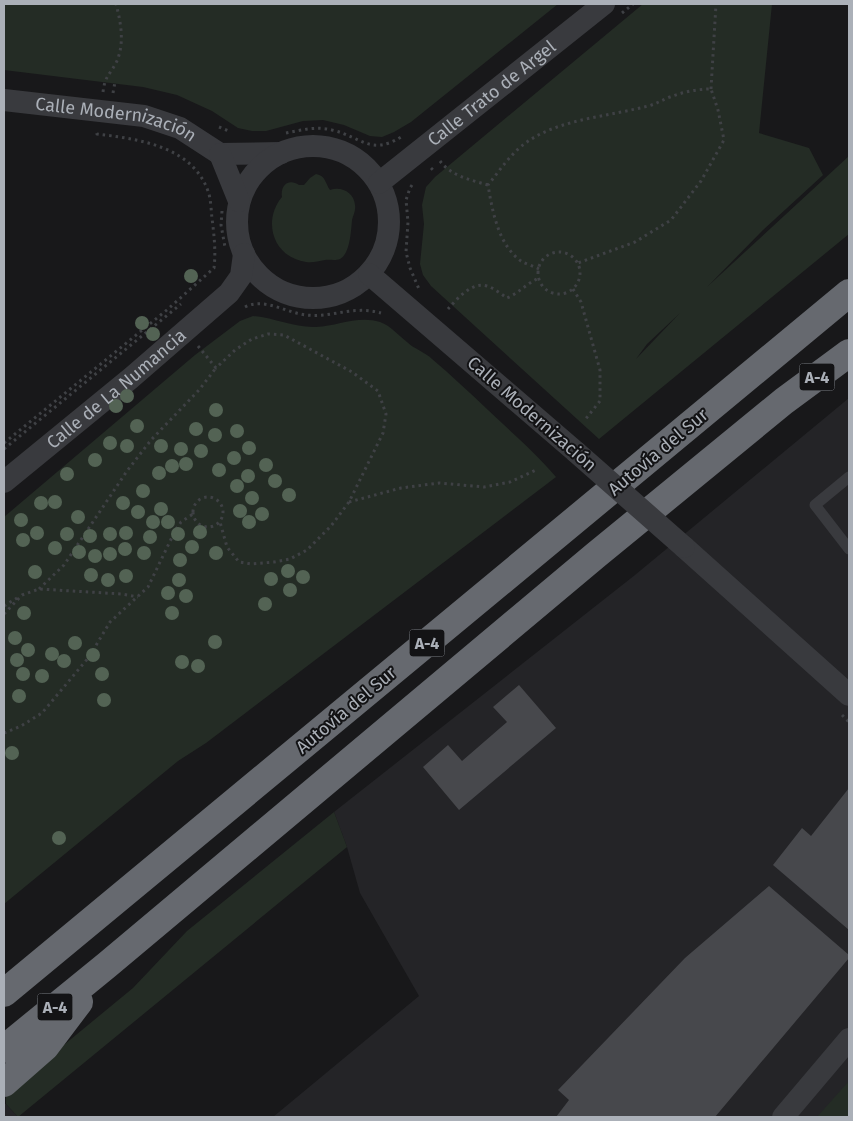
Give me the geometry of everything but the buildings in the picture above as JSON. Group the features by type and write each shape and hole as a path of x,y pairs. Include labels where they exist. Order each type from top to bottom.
{"highway":[{"name":"Autovía del Sur","path":"4,993 849,293"},
{"path":"784,401 849,348"},
{"name":"A-4","path":"4,1049 596,555 784,401 849,354"},
{"path":"4,1083 44,1047 107,965"}],"street":[{"name":"Calle Trato de Argel","path":"379,183 426,160 604,4"},
{"name":"Calle Modernización","path":"4,100 144,116 180,128 220,154"},
{"path":"230,204 280,144"},
{"path":"280,144 325,146 346,153 365,166 379,183 388,206 389,231 382,254 369,274 352,288 332,296 310,298 289,294 270,285 235,252 238,237 237,219 230,204 220,154 280,144"},
{"name":"Calle de La Numancia","path":"233,302 241,276 235,252"},
{"name":"Calle Modernización","path":"369,274 576,452 849,695"},
{"name":"Calle de La Numancia","path":"4,482 131,378 195,322 270,285"},
{"path":"783,1117 849,1039"}],"lane":[{"path":"849,477 815,505 849,549"}],"path":[{"path":"4,442 168,309 214,268 216,251 209,192 200,174 186,160 158,146 129,138 98,134 105,79 116,62 121,45 122,23 116,4"},
{"path":"578,263 635,242 671,220 701,181 724,140 718,110 711,90 716,4"},
{"path":"115,82 113,94 122,96"},
{"path":"539,269 520,260 509,248 492,212 488,185 508,160 527,142 550,130 650,106 670,97 696,89 711,90"},
{"path":"217,126 231,133"},
{"path":"280,144 303,129 330,129 347,134 372,146 391,143 406,134 435,172"},
{"path":"426,160 443,165 450,172 488,185"},
{"path":"416,180 410,188 406,200 408,222 406,252 410,268 420,291"},
{"path":"230,204 221,225 235,252"},
{"path":"553,253 567,254 574,257 578,263 580,277 573,289 567,293 553,293 542,284 539,278 539,269 546,256 553,253"},
{"path":"448,309 462,294 480,284 488,286 507,298 515,295 532,281 539,278"},
{"path":"573,289 581,302 600,370 600,401 584,421"},
{"path":"4,449 189,299"},
{"path":"233,302 248,305 260,303 307,315 320,315 353,309 371,310 385,314"},
{"path":"181,305 195,322"},
{"path":"39,589 64,565 127,471 152,440 200,390 216,368 235,350 252,340 268,334 284,335 352,372 378,391 386,414 383,433 349,502 331,526 307,550 290,559 274,562 251,564 239,562 227,547 220,522"},
{"path":"200,348 216,368"},
{"path":"349,502 401,488 439,482 484,487 510,482 538,469"},
{"path":"202,497 212,497 221,502 223,518 220,522 212,527 202,526 195,519 193,514 198,500 202,497"},
{"path":"4,733 21,726 42,713 88,657 110,622 148,587 175,531 181,522 193,514"},
{"path":"4,606 22,595 39,589 122,594 138,597"},
{"path":"4,614 22,595"}],"shaded area":[{"path":"4,4 558,4 411,122 382,137 370,136 344,125 323,120 303,121 266,131 252,131 238,128 212,111 177,95 143,87 4,70"},
{"path":"643,4 772,4 759,133 809,148 823,175 763,230 707,287 849,156 849,234 599,439 431,286 423,275 420,264 424,224 422,205 426,187 435,177","holes":["680,313 636,359 647,344"]},
{"path":"316,174 324,178 330,190 343,190 350,194 354,201 355,209 349,242 346,252 338,260 306,262 295,259 279,246 274,237 273,217 276,206 282,197 284,186 292,182 304,185"},
{"path":"253,316 308,327 364,320 372,320 384,324 446,371 556,477 206,743 178,761 4,904 4,517 195,355 240,321"},
{"path":"849,398 849,1117 273,1117 419,996 360,893 347,847 334,812 635,575"},
{"path":"334,812 347,847 18,1117 6,1104 6,1097 14,1086 133,988 187,931"},
{"path":"849,1081 849,1117 817,1117"},
{"path":"4,1104 6,1104 18,1117 4,1117"}]}
